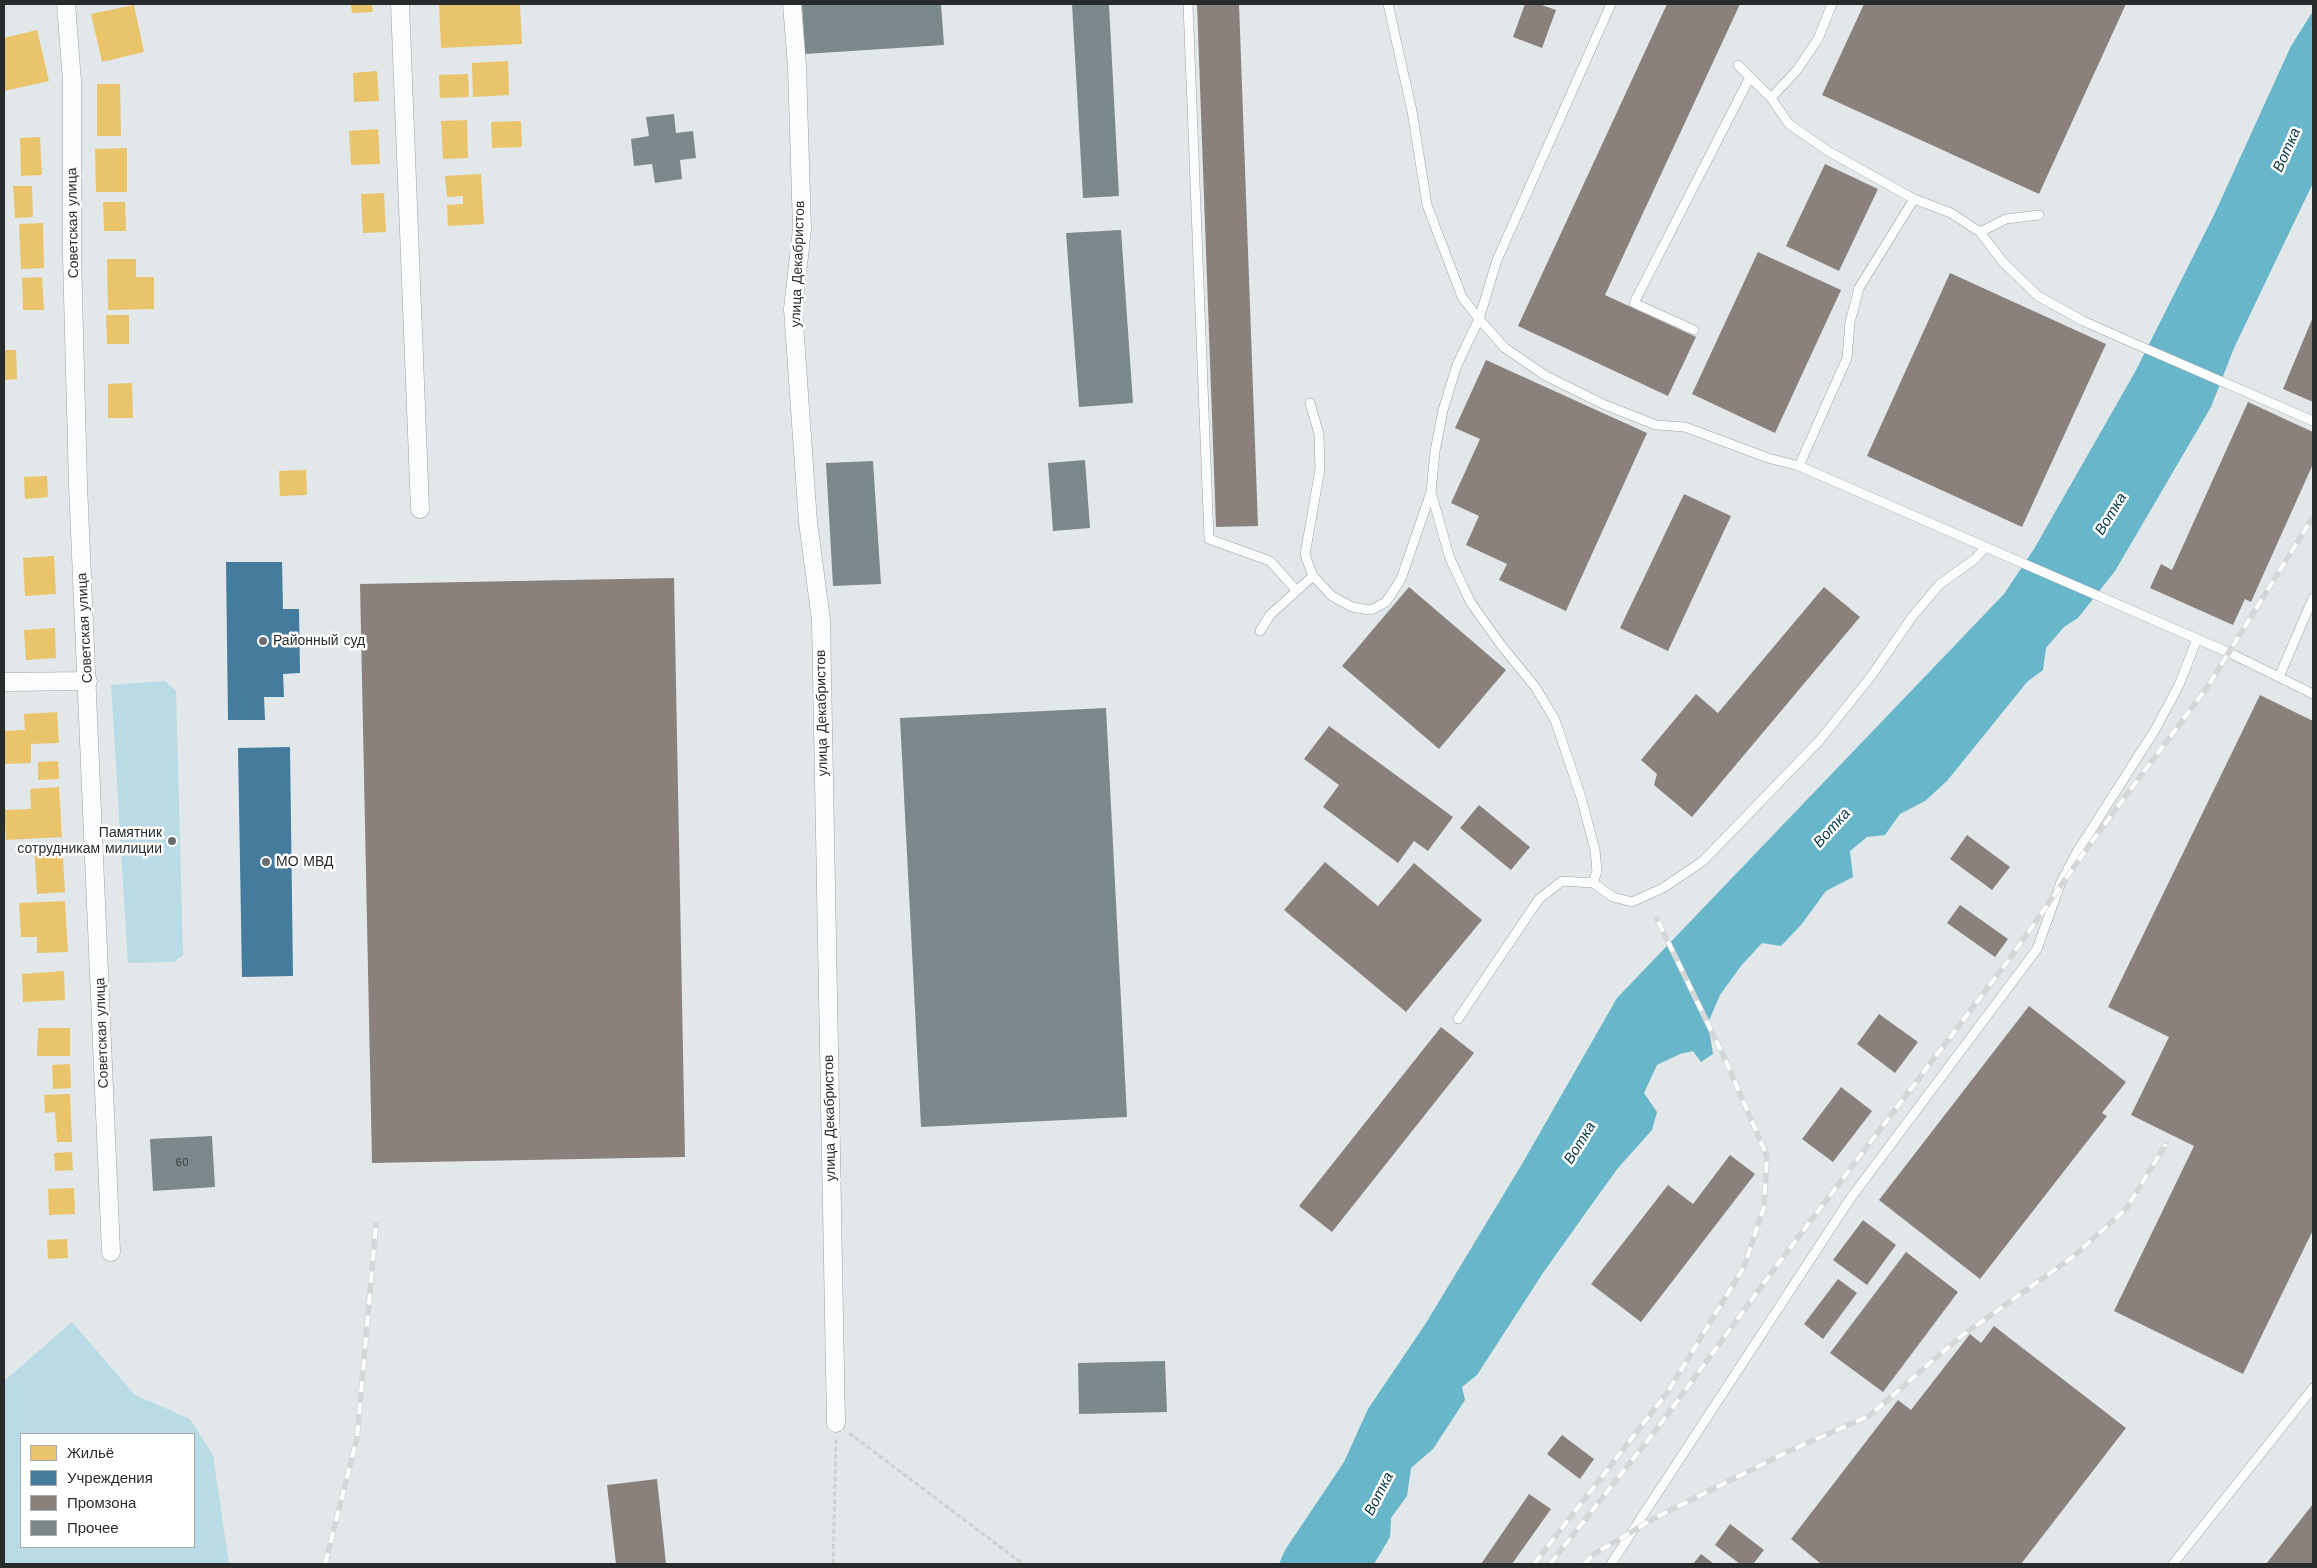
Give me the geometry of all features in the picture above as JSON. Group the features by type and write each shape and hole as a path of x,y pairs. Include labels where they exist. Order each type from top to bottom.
{"street":[{"name":"Советская улица","path":"66,4 72,81 72,257 78,485 88,681 111,1252"},
{"path":"400,4 420,509"},
{"name":"улица Декабристов","path":"792,4 797,66 802,229 793,309 808,522 821,620 836,1423"},
{"path":"4,682 88,681"}],"lane":[{"path":"1188,4 1209,539 1270,561 1296,590"},
{"path":"1388,4 1412,112 1427,205 1462,297 1478,320 1505,348 1546,376 1605,405 1656,424 1685,427 1768,458 1799,466 1985,548 2114,602 2313,694"},
{"path":"1310,403 1319,434 1320,461 1305,555 1314,576 1332,596 1352,607 1371,610 1386,602 1401,579 1431,492 1435,451 1443,410 1457,365 1478,320 1497,260 1611,4"},
{"path":"1771,98 1797,70 1818,40 1832,4"},
{"path":"1738,65 1771,98 1789,124 1828,151 1914,199 1951,213 1980,232 2003,262 2038,296 2084,321 2313,421"},
{"path":"1694,330 1634,303 1750,76"},
{"path":"1799,466 1847,358 1850,322 1858,288 1914,199"},
{"path":"1980,232 2006,219 2039,216"},
{"path":"1431,492 1450,559 1472,603 1501,645 1536,688 1555,720 1581,797 1595,850 1597,871 1593,883"},
{"path":"1458,1019 1539,899 1562,881 1593,883 1613,898 1632,902 1662,888 1703,861 1820,740 1872,675 1912,617 1940,584 1975,559 1985,548"},
{"path":"1260,631 1270,615 1314,576"},
{"path":"2278,677 2313,598"},
{"path":"1611,1564 1850,1199 2037,949 2065,875 2077,852 2155,730 2179,685 2197,639"},
{"path":"2173,1564 2312,1392"}],"path":[{"path":"832,1564 836,1423"},
{"path":"836,1423 1023,1564"}],"shaded area":[{"path":"165,681 176,691 183,955 174,962 128,963 111,685"},
{"path":"72,1322 135,1395 190,1419 213,1455 229,1564 4,1564 4,1381"}],"water":[{"name":"Вотка","path":"2313,11 2313,183 2234,348 2211,407 2115,571 2078,618 2064,627 2046,648 2043,670 2027,682 1947,781 1925,801 1900,814 1885,835 1867,837 1850,851 1853,877 1826,891 1801,925 1781,946 1762,943 1741,966 1720,995 1708,1023 1713,1054 1701,1062 1693,1051 1680,1054 1657,1065 1644,1093 1657,1112 1652,1130 1618,1168 1587,1211 1543,1273 1477,1375 1462,1387 1465,1400 1433,1449 1411,1468 1407,1496 1391,1518 1390,1537 1374,1564 1279,1564 1285,1550 1344,1462 1368,1409 1426,1323 1522,1164 1617,998 2004,594 2034,549 2135,372 2214,215 2291,46"}],"building: Жильё":[{"path":"351,4 372,4 373,12 352,13"},
{"path":"439,4 520,4 522,44 441,48"},
{"path":"134,5 144,52 102,62 91,14"},
{"path":"37,30 49,81 4,91 4,38"},
{"path":"508,61 509,95 473,97 472,63"},
{"path":"377,71 379,101 354,102 353,73"},
{"path":"468,74 469,97 440,98 439,75"},
{"path":"97,84 120,84 121,136 97,136"},
{"path":"467,120 468,158 443,159 441,121"},
{"path":"521,121 522,147 492,148 491,122"},
{"path":"378,129 380,164 351,165 349,131"},
{"path":"40,137 42,175 21,176 20,138"},
{"path":"127,148 127,192 96,192 95,149"},
{"path":"481,174 484,224 448,226 447,205 463,204 463,196 447,197 445,176"},
{"path":"13,186 32,186 33,217 15,218"},
{"path":"384,193 386,232 363,233 361,194"},
{"path":"103,202 125,202 126,231 104,231"},
{"path":"43,223 44,268 21,269 19,224"},
{"path":"107,259 136,259 136,277 154,277 154,309 108,310"},
{"path":"42,277 44,310 23,310 22,278"},
{"path":"106,315 129,315 129,344 107,344"},
{"path":"4,350 16,350 17,379 4,380"},
{"path":"132,383 133,418 108,418 108,384"},
{"path":"306,470 307,495 280,496 279,471"},
{"path":"47,476 48,497 25,499 24,477"},
{"path":"54,556 56,594 25,596 23,558"},
{"path":"55,628 56,658 26,660 24,630"},
{"path":"57,712 59,743 31,744 31,763 5,764 4,731 25,730 24,714"},
{"path":"58,761 59,779 38,780 38,762"},
{"path":"59,787 62,837 6,840 4,810 31,809 30,789"},
{"path":"62,842 65,892 37,894 34,844"},
{"path":"65,901 68,952 37,953 37,937 21,937 19,903"},
{"path":"64,971 65,1000 23,1002 22,974"},
{"path":"38,1028 70,1028 70,1056 37,1056"},
{"path":"70,1064 71,1088 53,1089 52,1065"},
{"path":"70,1094 72,1142 57,1142 55,1112 45,1113 44,1095"},
{"path":"72,1152 73,1170 55,1171 54,1153"},
{"path":"74,1188 75,1214 49,1215 48,1189"},
{"path":"67,1239 68,1258 48,1259 47,1240"}],"building: Учреждения":[{"name":"Районный суд","path":"226,562 282,562 283,609 299,609 300,673 283,674 284,697 264,697 265,720 228,720"},
{"name":"МО МВД","path":"290,747 293,976 242,977 238,748"}],"building: Промзона":[{"path":"1197,4 1239,4 1258,526 1216,527"},
{"path":"1525,4 1539,4 1556,10 1542,48 1513,37"},
{"path":"1667,4 1740,4 1605,295 1696,337 1668,396 1518,326"},
{"path":"1864,4 2126,4 2039,194 1822,95"},
{"path":"1825,164 1878,189 1839,271 1786,246"},
{"path":"1758,252 1841,290 1775,433 1692,394"},
{"path":"1950,273 2106,344 2022,527 1867,456"},
{"path":"2313,317 2313,402 2283,389"},
{"path":"1486,360 1647,433 1566,611 1499,580 1507,564 1466,545 1479,516 1451,503 1480,439 1455,428"},
{"path":"2248,402 2313,432 2313,464 2251,602 2245,599 2233,625 2150,588 2161,564 2172,570"},
{"path":"1684,494 1731,516 1668,651 1620,628"},
{"path":"674,578 685,1157 372,1163 360,584"},
{"path":"1409,587 1506,670 1439,749 1342,666"},
{"path":"1824,587 1860,617 1692,817 1654,785 1657,774 1641,760 1696,694 1718,713"},
{"path":"2260,695 2313,721 2313,1230 2243,1374 2114,1311 2194,1146 2131,1115 2169,1037 2108,1007"},
{"path":"1329,726 1453,817 1428,851 1414,841 1398,863 1323,807 1339,785 1304,759"},
{"path":"1479,805 1530,847 1511,870 1460,828"},
{"path":"1967,835 2010,867 1992,890 1950,859"},
{"path":"1325,862 1378,906 1414,863 1482,920 1406,1012 1284,910"},
{"path":"1960,905 2008,939 1995,957 1947,923"},
{"path":"2029,1006 2126,1082 2102,1113 2107,1116 1980,1279 1879,1200"},
{"path":"1879,1014 1918,1042 1895,1073 1857,1044"},
{"path":"1441,1027 1474,1053 1332,1232 1299,1206"},
{"path":"1841,1087 1872,1111 1833,1162 1802,1139"},
{"path":"1730,1155 1755,1174 1641,1322 1591,1284 1668,1185 1693,1204"},
{"path":"1863,1220 1896,1245 1867,1285 1833,1260"},
{"path":"1906,1252 1958,1292 1883,1392 1830,1353"},
{"path":"1838,1279 1857,1293 1823,1339 1804,1324"},
{"path":"1994,1326 2126,1428 2021,1564 1821,1564 1791,1539 1898,1400 1911,1410 1970,1334 1981,1343"},
{"path":"1562,1435 1594,1459 1580,1479 1547,1454"},
{"path":"657,1479 666,1564 616,1564 607,1485"},
{"path":"1529,1494 1551,1509 1512,1564 1481,1564"},
{"path":"2313,1504 2313,1564 2266,1564"},
{"path":"1730,1524 1764,1550 1753,1564 1740,1564 1715,1545"},
{"path":"1701,1554 1714,1564 1693,1564"}],"building: Прочее":[{"path":"802,4 941,4 944,45 805,54"},
{"path":"1072,4 1109,4 1119,196 1083,198"},
{"path":"674,114 676,133 693,131 696,158 680,160 682,179 655,183 652,164 634,166 631,139 649,136 646,117"},
{"path":"1121,230 1133,403 1079,407 1066,233"},
{"path":"1085,460 1090,528 1053,531 1048,463"},
{"path":"873,461 881,584 833,586 826,463"},
{"path":"1106,708 1127,1117 921,1127 900,718"},
{"path":"212,1136 215,1187 153,1191 150,1139"},
{"path":"1165,1361 1167,1412 1079,1414 1078,1363"}],"railway":[{"path":"1550,1564 1656,1430 1778,1264 2008,961 2090,844 2208,686 2313,517"},
{"path":"1534,1564 1667,1393 1744,1267 1764,1207 1767,1156 1726,1061 1657,919"},
{"path":"1584,1564 1594,1554 1655,1518 1789,1451 1869,1416 1960,1337 2074,1256 2126,1209 2166,1144"},
{"path":"325,1564 357,1438 376,1225"}],"place":[{"name":"Районный суд","path":"263,641"},
{"name":"Памятник сотрудникам милиции","path":"172,841"},
{"name":"МО МВД","path":"266,862"}]}
